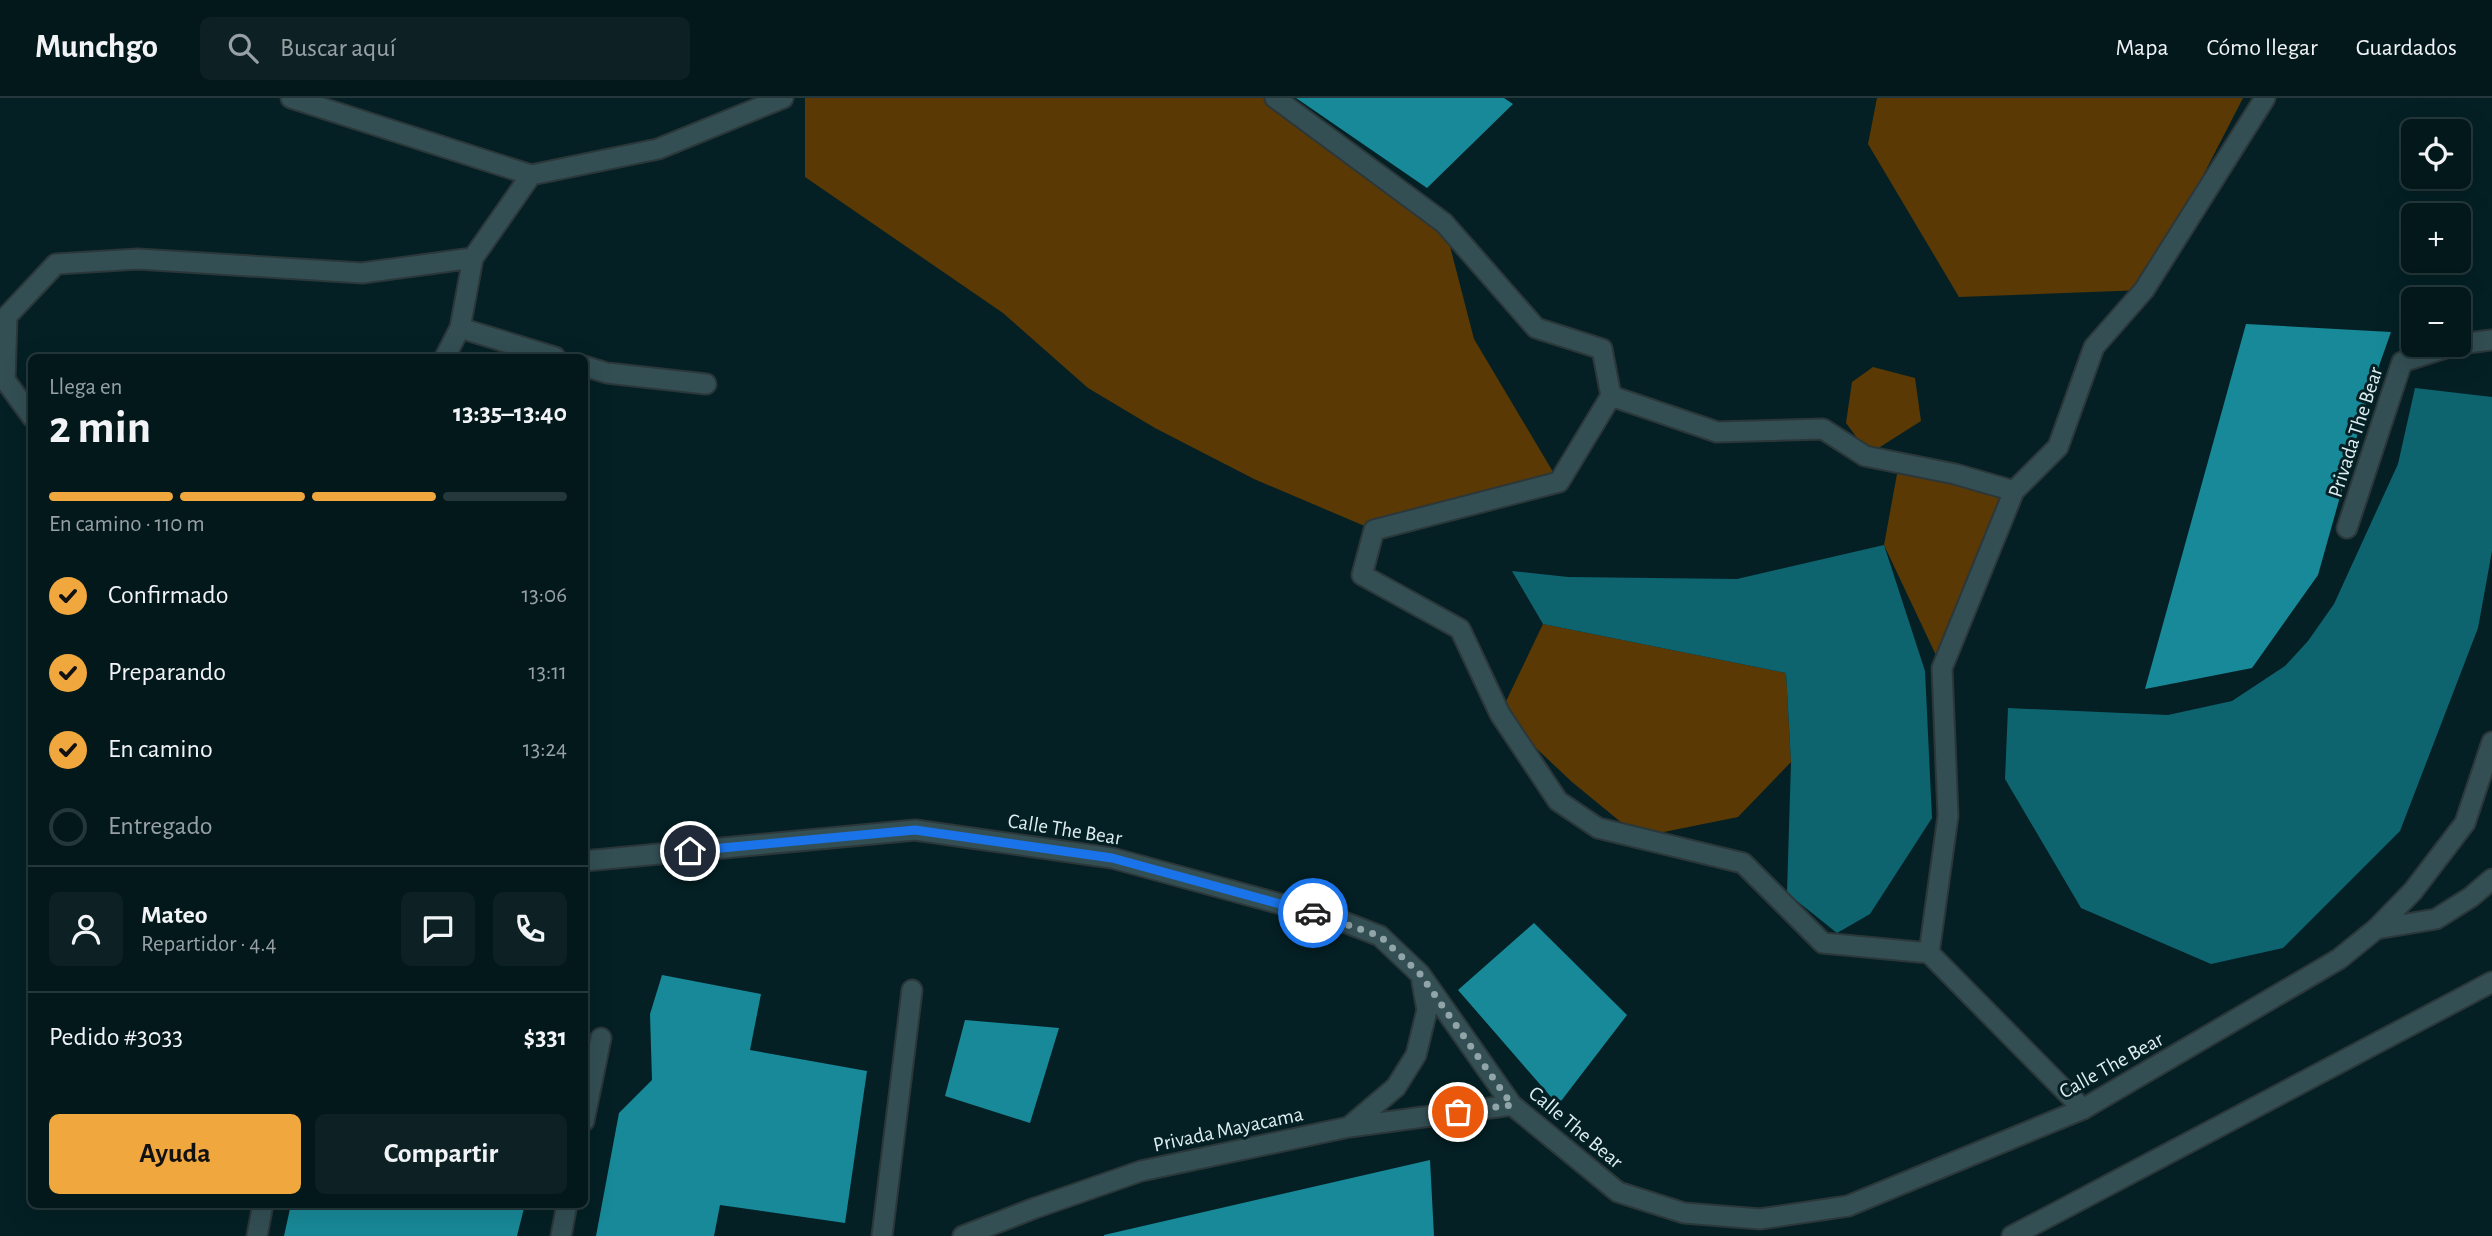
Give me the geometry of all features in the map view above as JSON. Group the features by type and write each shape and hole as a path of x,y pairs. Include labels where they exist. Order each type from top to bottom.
{"street":[{"path":"291,98 531,175 658,149 783,98"},
{"path":"1275,98 1444,223 1536,328 1602,349 1611,396 1559,482 1374,530 1362,575 1460,629 1500,714 1558,801 1598,828 1742,863 1823,943 1929,953 2083,1109"},
{"path":"1929,953 1948,816 1942,668 2014,491 2059,447 2094,346 2144,290 2265,98"},
{"path":"447,354 460,328 473,258 531,175"},
{"path":"28,412 5,380 7,316 56,264 138,259 362,273 473,258"},
{"path":"460,328 545,354"},
{"name":"Privada The Bear","path":"2471,342 2492,340"},
{"name":"Privada The Bear","path":"2347,528 2402,362 2417,357"},
{"path":"588,367 607,373 706,384"},
{"path":"1611,396 1717,432 1823,429 1864,456 1955,474 2014,491"},
{"name":"Calle The Bear","path":"588,861 915,830 1112,858 1339,920 1380,936 1420,974 1512,1105 1618,1192 1684,1213 1760,1219 1848,1206 2083,1109 2339,959 2376,929 2413,891 2465,823 2492,743"},
{"path":"2376,929 2436,919 2471,897 2492,879"},
{"path":"1349,1127 1396,1087 1416,1055 1427,1010 1420,974"},
{"path":"2012,1236 2492,982"},
{"path":"882,1236 912,990"},
{"path":"588,1101 601,1038"},
{"name":"Privada Mayacama","path":"964,1236 1140,1171 1349,1127 1512,1105"},
{"path":"257,1236 262,1208"},
{"path":"561,1236 567,1208"}],"shaded area":[{"path":"805,98 1275,98 1444,223 1474,339 1559,482 1374,530 1254,479 1155,428 1088,388 1003,313 805,177"},
{"path":"1877,98 2243,98 2144,290 1959,297 1868,144"},
{"path":"1873,367 1915,378 1921,421 1869,454 1846,423 1852,382"},
{"path":"1899,463 2014,491 1942,668 1884,545"},
{"path":"1543,624 1786,673 1791,762 1738,817 1639,837 1572,782 1500,714"}],"water":[{"path":"2415,388 2492,397 2492,551 2478,628 2400,831 2283,948 2211,964 2081,908 2005,779 2008,708 2168,715 2232,701 2285,666 2308,641 2334,604 2398,464"},
{"path":"1884,545 1925,671 1932,818 1870,914 1837,933 1787,893 1791,762 1786,673 1543,624 1512,571 1568,577 1737,579"}],"building":[{"path":"1296,98 1504,98 1513,104 1427,188"},
{"path":"2246,324 2391,332 2368,397 2318,575 2252,668 2145,689"},
{"path":"1534,923 1627,1015 1558,1105 1458,990"},
{"path":"662,975 761,994 750,1050 867,1071 845,1223 720,1205 714,1236 596,1236 619,1113 652,1080 650,1014"},
{"path":"965,1020 1059,1028 1030,1123 945,1096"},
{"path":"1430,1160 1434,1236 1104,1236 1104,1235"},
{"path":"290,1208 524,1208 517,1236 284,1236"}],"way so far":[{"path":"1313,913 1380,936 1420,974 1512,1105 1458,1112"}],"route":[{"path":"690,851 915,830 1112,858 1313,913"}]}
